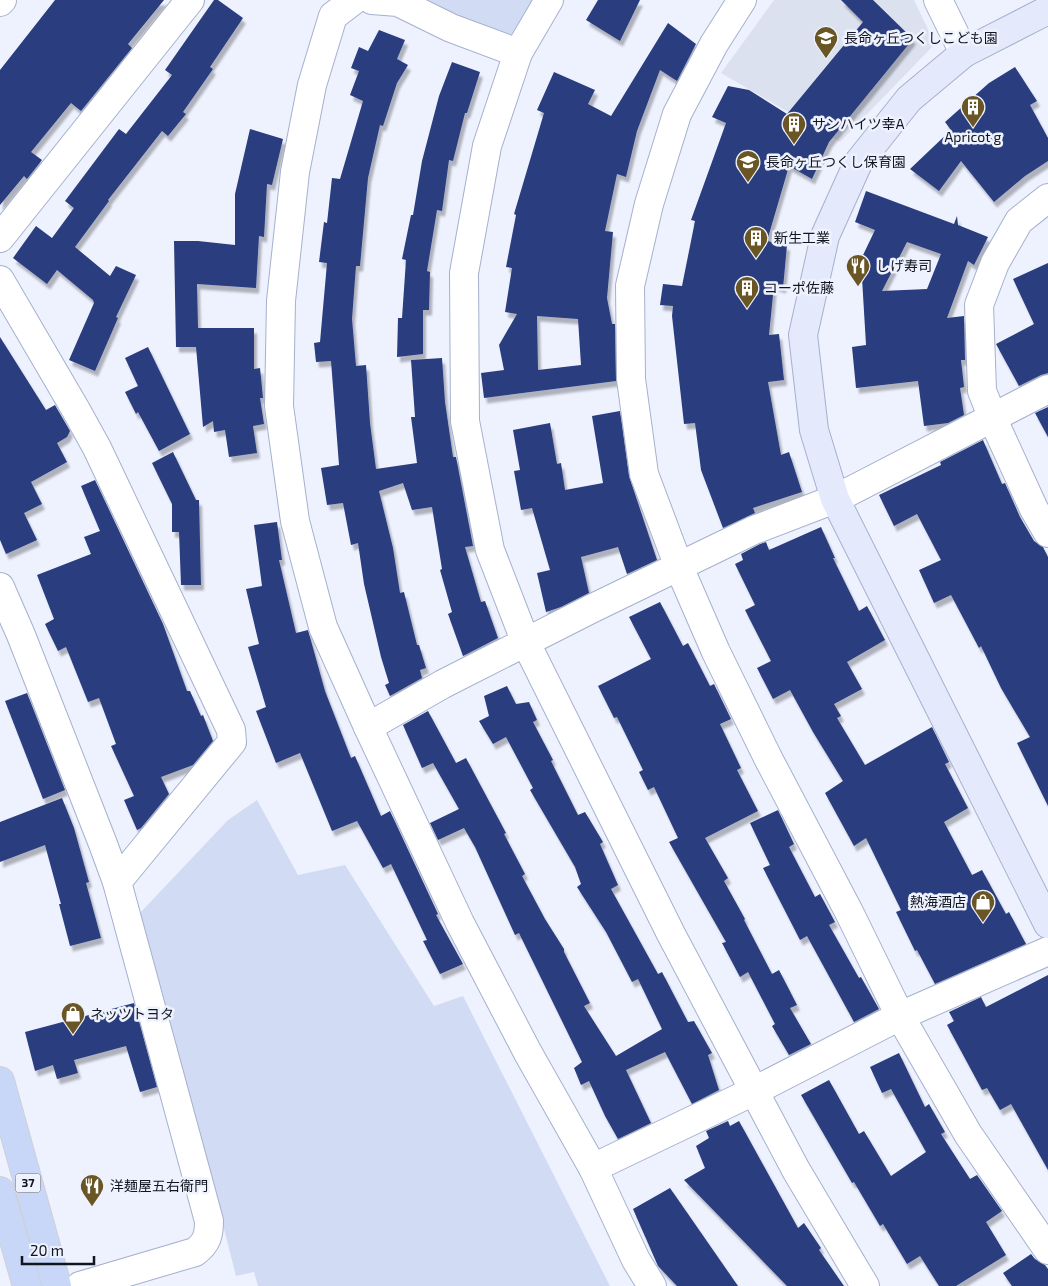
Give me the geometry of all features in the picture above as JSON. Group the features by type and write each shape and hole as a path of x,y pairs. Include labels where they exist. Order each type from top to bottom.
{"main road":[{"name":"37","path":"0,1080 57,1286"},
{"name":"37","path":"0,1191 27,1286"}],"street":[{"path":"0,238 190,0"},
{"path":"354,0 333,16 312,85 295,172 281,301 279,406 295,521 323,627 368,728 460,923 528,1053 593,1168 636,1260 652,1286"},
{"path":"372,0 398,2 451,28 518,53"},
{"path":"549,0 518,53 487,146 464,272 465,421 490,550 526,643 671,934 796,1170 865,1286"},
{"path":"742,0 714,44 676,114 649,204 630,286 631,379 644,474 679,567 716,652 900,1016 968,1134 1048,1250"},
{"path":"938,0 964,53"},
{"path":"1048,10 964,53 908,99 858,163 825,236 803,334 814,430 835,499 1048,924"},
{"path":"1048,198 1019,221 995,262 979,305 982,391 1034,509 1048,533"},
{"path":"0,280 97,448 231,730 232,742 117,882"},
{"path":"368,728 444,684 593,608 754,530 835,499 1048,389"},
{"path":"0,587 104,844 117,882 209,1221 209,1233 204,1245 196,1252 80,1286"},
{"path":"593,1168 754,1091 900,1016 1048,951"}],"shaded area":[{"path":"408,0 540,0 513,40"},
{"name":"長命ヶ丘つくしこども園","path":"774,0 914,0 935,44 840,142 721,73"},
{"path":"257,800 298,875 345,865 434,1006 463,996 610,1286 258,1286 254,1272 236,1276 190,1096 139,914 228,820"}],"building":[{"path":"55,0 164,0 128,44 132,48 81,111 71,103 31,152 42,160 27,179 24,176 0,205 0,70"},
{"path":"214,0 218,0 243,18 210,67 213,69 183,112 186,114 168,136 162,131 108,200 75,247 110,276 116,266 136,275 116,317 118,318 95,371 69,360 94,303 93,300 57,270 47,284 13,258 36,226 52,238 74,208 65,201 119,129 126,134 172,75 165,70"},
{"path":"598,0 640,0 620,41 586,20"},
{"path":"841,0 873,0 913,39 829,142 812,179 789,166 767,241 787,245 783,288 774,285 769,335 779,334 784,380 768,382 781,455 789,452 802,492 753,508 755,513 723,528 701,470 695,423 684,424 672,316 673,306 660,305 663,284 682,286 695,221 691,220 726,123 712,117 728,86 749,90 787,114 863,22"},
{"path":"668,23 696,44 677,81 660,70 637,131 626,177 617,174 605,231 613,232 607,298 612,324 615,324 616,381 484,398 481,373 504,370 499,345 517,314 505,312 512,268 506,267 516,215 514,214 544,113 537,110 554,72 595,90 588,104 611,116","holes":["537,316 578,319 581,365 538,370"]},
{"path":"379,30 405,40 397,59 408,65 397,83 383,126 380,125 368,178 360,266 356,266 352,319 356,366 366,365 370,423 376,469 417,463 411,417 415,417 411,360 442,358 445,402 453,457 456,457 473,546 465,547 481,602 485,601 498,638 463,656 448,614 452,612 440,570 442,569 432,507 412,510 403,483 379,491 393,548 400,593 404,592 417,645 419,645 426,668 420,670 422,678 390,696 385,685 389,683 364,584 358,543 351,545 343,503 327,505 321,468 339,465 331,361 316,362 314,343 320,342 327,263 319,262 324,222 327,223 332,178 340,179 363,101 350,95 359,71 351,68 359,47 368,51"},
{"path":"452,62 480,72 467,113 465,113 453,161 449,160 442,211 437,210 427,271 430,272 429,310 423,310 423,354 397,357 398,318 402,318 406,260 402,259 411,215 413,215 422,161 439,96"},
{"path":"1015,67 1037,101 1030,105 1048,138 1048,161 1025,176 994,202 961,161 939,191 910,169 951,130 945,122 989,83"},
{"path":"250,129 283,139 272,185 267,184 264,237 259,236 256,288 197,284 198,328 254,328 254,369 260,368 263,398 260,398 264,424 253,426 257,453 229,457 225,430 214,432 213,421 203,427 196,347 176,347 174,241 198,241 235,245 235,194"},
{"path":"866,191 954,224 957,216 958,225 988,237 974,265 968,261 947,318 964,316 965,360 961,360 964,387 960,388 964,415 948,423 924,426 918,381 856,388 852,347 866,345 862,278 854,274 875,230 855,222","holes":["907,242 941,254 927,289 882,291"]},
{"path":"1048,263 1048,373 1019,386 996,344 1034,324 1013,279"},
{"path":"0,337 46,410 55,405 70,431 67,437 57,443 67,462 31,482 42,504 24,513 37,540 6,554 0,540"},
{"path":"148,347 190,434 159,451 125,392 138,386 125,358"},
{"path":"1048,407 1048,437 1035,413"},
{"path":"620,411 629,476 657,560 627,574 618,547 581,557 589,593 546,612 537,573 550,570 532,508 521,510 514,471 520,470 513,430 550,423 557,464 561,463 565,490 603,483 592,416"},
{"path":"983,440 1002,484 1005,483 1020,517 1034,541 1043,547 1048,557 1048,806 1017,743 1030,737 1001,688 981,646 979,648 951,595 934,603 919,570 941,560 917,514 894,526 879,495 941,465 940,462"},
{"path":"173,452 196,500 199,500 201,585 181,585 179,532 172,532 172,504 152,463"},
{"path":"95,480 163,624 187,691 190,691 201,716 203,715 213,741 193,765 161,777 169,794 141,828 137,830 124,800 134,796 111,746 116,744 99,698 88,702 66,647 58,651 45,624 54,619 37,575 91,554 84,537 100,531 81,486"},
{"path":"277,522 282,560 279,560 296,633 308,630 325,691 351,758 355,756 381,816 390,811 438,914 436,915 463,964 440,974 423,941 427,940 391,864 383,868 357,821 332,831 300,753 276,763 256,711 266,707 248,647 259,644 246,589 262,586 254,525"},
{"path":"821,527 835,558 833,558 859,611 867,606 885,640 847,662 862,689 834,704 841,716 837,718 865,765 932,727 949,762 945,764 968,808 944,822 972,875 982,870 1006,914 1009,912 1026,944 935,984 917,950 915,951 896,912 901,910 866,838 854,846 825,793 843,781 790,690 773,699 757,668 771,661 745,610 755,605 735,564 743,560 741,554 760,544 766,542 769,550"},
{"path":"660,602 683,646 688,643 710,686 714,684 731,719 720,724 741,768 737,770 758,811 705,838 728,878 724,881 772,974 779,970 797,1005 790,1008 811,1044 789,1055 772,1026 775,1024 748,972 740,977 722,943 726,942 669,842 678,838 654,787 648,790 639,772 643,770 617,717 614,718 598,686 651,659 629,617"},
{"path":"507,686 516,704 529,702 537,720 533,722 578,815 585,812 603,842 600,844 618,885 611,889 658,974 662,972 688,1022 694,1021 712,1053 708,1055 719,1090 692,1104 665,1052 626,1070 651,1123 618,1139 589,1081 581,1085 574,1068 582,1062 519,933 515,935 475,847 464,828 438,840 430,823 459,809 433,763 422,768 403,725 428,711 456,763 466,758 506,833 504,834 525,874 522,876 545,919 564,949 590,1003 584,1006 616,1056 662,1029 638,979 632,982 606,932 577,887 581,884 575,867 530,790 533,788 506,737 493,744 479,721 489,716 484,696"},
{"path":"27,693 65,790 43,799 5,701"},
{"path":"62,798 74,828 89,882 86,883 101,938 70,946 45,845 0,862 0,822"},
{"path":"778,810 794,844 789,847 815,897 820,894 835,922 829,925 879,1009 854,1022 807,936 800,940 763,868 770,865 750,823"},
{"path":"1048,975 1048,1170 1011,1104 1000,1110 987,1088 982,1090 947,1025 954,1021 949,1012 981,997 986,1007"},
{"path":"134,1003 157,1087 140,1092 126,1046 74,1060 78,1073 57,1079 53,1065 35,1071 25,1032"},
{"path":"899,1053 925,1107 929,1104 945,1132 941,1134 970,1179 977,1175 1002,1211 986,1222 1006,1255 956,1286 939,1286 920,1256 907,1264 883,1224 880,1226 854,1182 852,1183 801,1095 829,1080 859,1134 864,1131 891,1176 926,1152 891,1089 882,1093 870,1067"},
{"path":"728,1121 730,1126 739,1121 798,1228 804,1223 821,1248 819,1250 844,1286 787,1286 684,1180 705,1168 696,1146 709,1138 706,1131"},
{"path":"670,1188 738,1286 677,1286 658,1266 633,1209"},
{"path":"1031,1254 1048,1269 1048,1286 1012,1286 1003,1273"}],"place":[{"name":"長命ヶ丘つくしこども園","path":"826,59"},
{"name":"Apricot g","path":"973,128"},
{"name":"サンハイツ幸A","path":"794,145"},
{"name":"長命ヶ丘つくし保育園","path":"748,183"},
{"name":"新生工業","path":"756,259"},
{"name":"しげ寿司","path":"858,287"},
{"name":"コーポ佐藤","path":"747,309"},
{"name":"熱海酒店","path":"983,923"},
{"name":"ネッツトヨタ","path":"73,1035"},
{"name":"洋麺屋五右衛門","path":"92,1207"}]}
